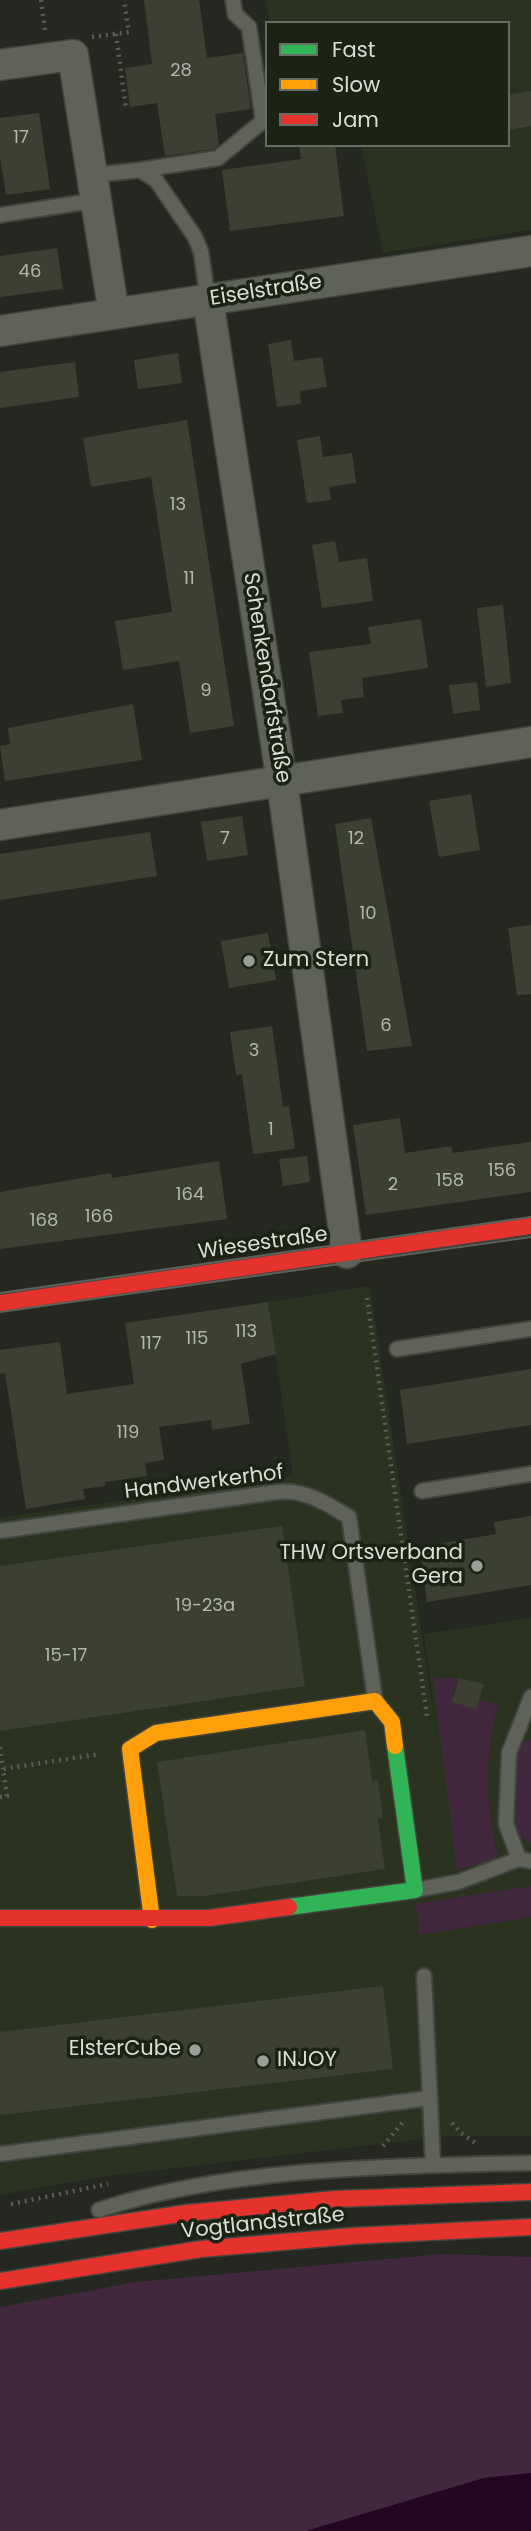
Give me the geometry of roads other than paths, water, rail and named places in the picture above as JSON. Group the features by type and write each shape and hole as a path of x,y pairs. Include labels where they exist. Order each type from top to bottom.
{"street":[{"path":"0,65 73,55 114,314"},
{"name":"Eiselstraße","path":"0,331 531,251"},
{"name":"Schenkendorfstraße","path":"208,300 282,782 347,1253"},
{"path":"0,825 531,742"},
{"name":"Wiesestraße","path":"0,1303 531,1226"},
{"path":"152,1920 130,1749 156,1733 375,1701"},
{"name":"Handwerkerhof","path":"375,1701 392,1722 415,1890"},
{"path":"0,1918 209,1918 415,1890"},
{"name":"Vogtlandstraße","path":"3,2240 186,2213 335,2199 531,2192"},
{"name":"Vogtlandstraße","path":"0,2281 201,2249 352,2236 531,2227"}],"lane":[{"path":"0,215 96,188 140,170 218,159 263,121 249,27 235,14 233,0"},
{"name":"Schenkendorfstraße","path":"140,170 156,180 195,237 201,252 208,300"},
{"path":"397,1349 531,1329"},
{"path":"422,1491 531,1474"},
{"name":"Handwerkerhof","path":"0,1531 277,1492 290,1491 321,1499 349,1517 375,1701"},
{"path":"415,1890 458,1882 525,1860 506,1824 509,1752 526,1722 531,1697"},
{"path":"424,1976 433,2165"},
{"path":"0,2154 430,2098"},
{"path":"3,2240 130,2199 219,2182 433,2165 531,2163"}],"tram line":[{"path":"0,1293 531,1217"},
{"path":"0,1312 531,1237"}],"place":[{"name":"Zum Stern","path":"249,961"},
{"name":"THW Ortsverband Gera","path":"477,1566"},
{"name":"ElsterCube","path":"195,2050"},
{"name":"INJOY","path":"263,2061"}]}
